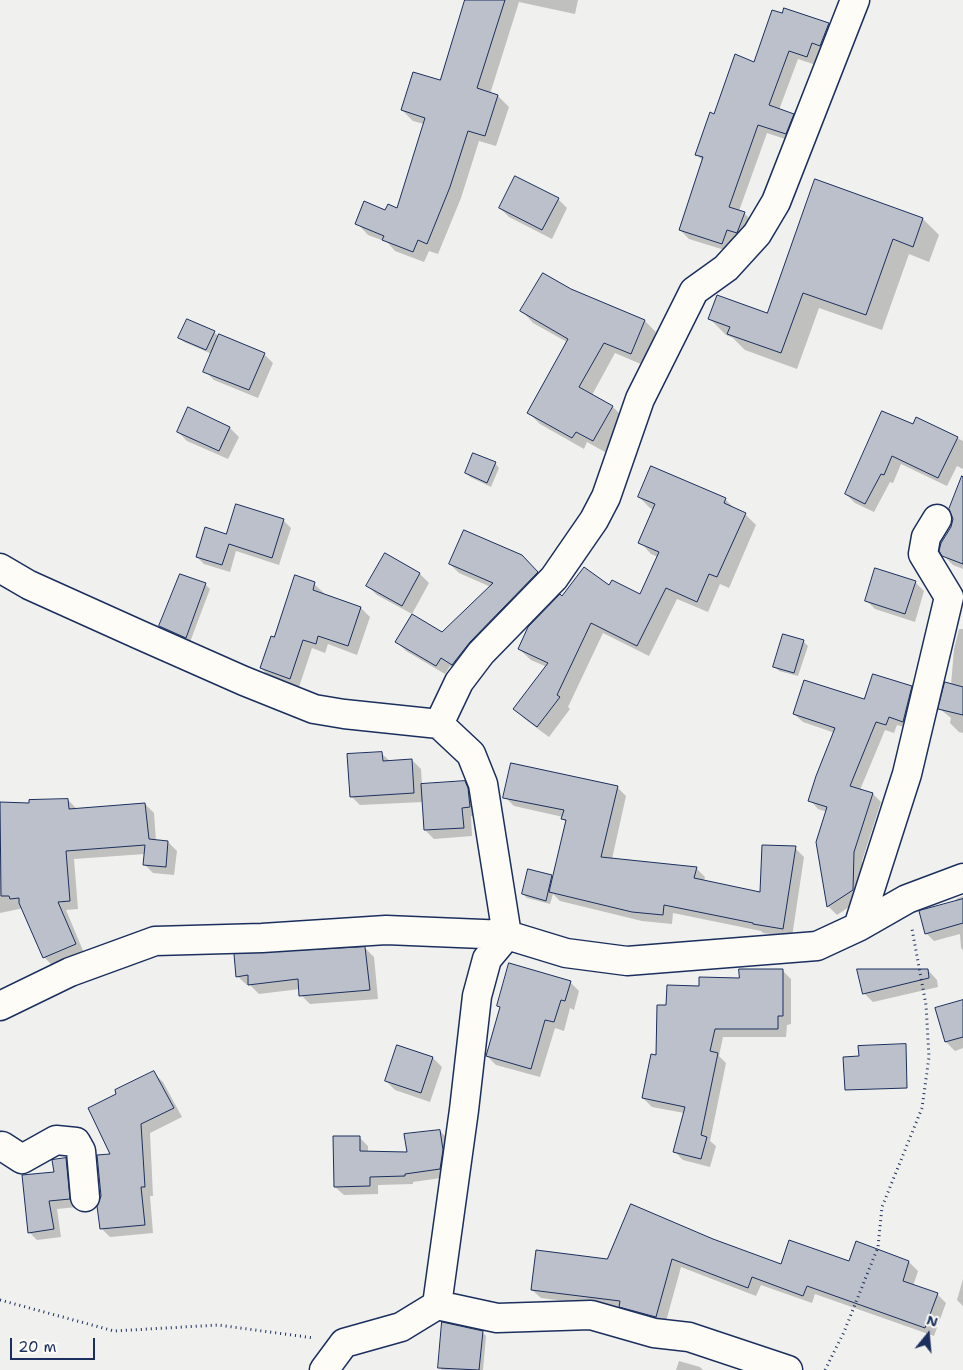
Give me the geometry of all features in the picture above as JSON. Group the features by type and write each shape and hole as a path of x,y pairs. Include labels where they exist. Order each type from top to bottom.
{"street":[{"path":"439,724 459,682 481,653 554,578 594,520 606,497 640,399 694,291 726,268 757,234 776,202 855,0"},
{"path":"858,927 907,774 949,597 923,554 926,537 937,519"},
{"path":"0,568 28,585 114,624 244,681 314,709 439,724 471,754 483,784 507,935 487,959 477,996 438,1305"},
{"path":"0,1006 70,972 155,941 262,938 386,930 507,935 566,953 627,961 817,946 858,927 907,899 963,878"},
{"path":"1,1143 22,1159 56,1140 76,1142 81,1151 85,1197"},
{"path":"324,1370 344,1342 401,1327 438,1305 496,1318 591,1315 654,1332 689,1336 788,1370"}],"path":[{"path":"825,1370 844,1332 878,1247 882,1207 922,1108 929,1057 926,1005 907,899"},
{"path":"0,1300 114,1331 218,1325 344,1342"}],"building":[{"path":"465,0 505,0 477,88 498,95 485,136 468,131 450,187 427,244 418,240 413,252 382,240 384,236 355,224 364,201 385,210 388,204 397,208 425,118 401,110 413,72 440,80"},
{"path":"784,8 829,23 820,46 812,43 807,57 789,51 769,105 794,114 786,134 758,125 729,207 745,212 737,233 727,230 722,244 679,230 703,157 695,155 710,112 714,114 735,54 754,62 772,10 782,13"},
{"path":"515,176 559,198 542,230 499,208"},
{"path":"815,179 923,218 913,247 893,239 866,315 803,293 781,353 727,334 730,327 708,319 717,295 767,313"},
{"path":"543,273 571,289 645,320 631,354 604,343 579,387 613,406 593,441 576,432 572,438 527,413 568,339 520,311"},
{"path":"187,319 215,331 206,350 178,338"},
{"path":"219,334 265,353 249,390 203,372"},
{"path":"188,407 230,427 219,451 177,432"},
{"path":"882,411 913,424 916,417 958,437 938,478 892,456 884,475 881,474 865,504 845,494"},
{"path":"473,453 496,462 487,483 465,473"},
{"path":"651,466 726,498 724,503 746,513 717,577 709,574 697,602 666,588 637,646 591,623 557,695 560,697 537,727 513,709 548,663 518,649 528,627 560,594 562,596 584,567 609,585 612,580 640,594 659,552 638,543 655,504 638,497"},
{"path":"962,476 963,564 942,556 939,551 941,543 951,527 953,519 949,509"},
{"path":"236,504 284,519 272,558 229,544 222,565 196,557 205,527 226,534"},
{"path":"464,530 522,555 538,572 470,642 452,665 441,658 436,666 395,642 412,614 442,632 493,583 449,564"},
{"path":"385,553 420,573 402,606 366,586"},
{"path":"875,568 916,581 905,614 865,601"},
{"path":"180,574 206,583 186,638 159,626"},
{"path":"295,575 315,582 313,590 361,607 348,646 318,636 316,644 303,640 290,679 260,668 271,636 274,637"},
{"path":"783,634 804,640 794,673 773,667"},
{"path":"873,674 912,686 903,722 889,717 886,725 876,722 850,786 873,793 854,852 853,890 827,907 816,842 827,807 808,801 835,728 793,714 804,680 864,699"},
{"path":"945,682 963,687 963,715 938,709"},
{"path":"382,752 383,761 412,759 414,793 350,797 347,754"},
{"path":"511,763 618,786 601,857 697,867 694,878 760,892 762,845 796,846 783,929 664,905 663,915 632,912 549,892 566,820 561,819 564,810 503,798"},
{"path":"465,781 468,788 470,807 462,808 464,828 424,830 421,784"},
{"path":"68,799 69,809 145,803 149,839 168,841 166,867 143,865 145,845 66,851 70,901 58,902 76,944 43,958 19,903 19,898 10,899 9,896 1,896 0,802 29,803 29,800"},
{"path":"528,869 552,875 546,901 522,894"},
{"path":"963,899 963,923 925,934 919,911"},
{"path":"365,947 370,990 299,996 298,979 248,985 248,975 236,977 234,954"},
{"path":"509,963 571,981 565,1001 561,1000 554,1022 545,1020 531,1069 486,1056 500,1007 497,1006"},
{"path":"739,969 783,969 783,1016 778,1016 778,1029 715,1029 710,1051 718,1053 701,1135 707,1137 701,1159 673,1152 685,1107 642,1098 651,1054 656,1055 657,1005 666,1005 667,985 699,986 699,977 739,978"},
{"path":"857,969 928,969 929,978 863,994"},
{"path":"963,1000 963,1037 945,1042 935,1008"},
{"path":"906,1044 907,1088 845,1090 843,1057 859,1056 858,1046"},
{"path":"397,1045 433,1057 421,1093 385,1081"},
{"path":"154,1071 174,1108 141,1124 145,1187 141,1187 145,1225 100,1229 97,1206 101,1196 97,1155 110,1154 88,1108 116,1094 115,1090"},
{"path":"440,1130 443,1150 440,1169 405,1174 405,1176 370,1177 370,1186 334,1187 333,1136 360,1136 360,1151 407,1152 404,1134"},
{"path":"66,1158 70,1199 49,1201 54,1229 28,1233 22,1175 54,1172 52,1160"},
{"path":"631,1204 713,1239 781,1264 789,1240 849,1261 856,1241 909,1261 903,1281 938,1293 925,1328 807,1286 803,1296 752,1277 748,1288 672,1259 656,1317 619,1307 620,1301 531,1290 536,1250 607,1259"},
{"path":"442,1322 483,1331 479,1370 438,1368"}]}
